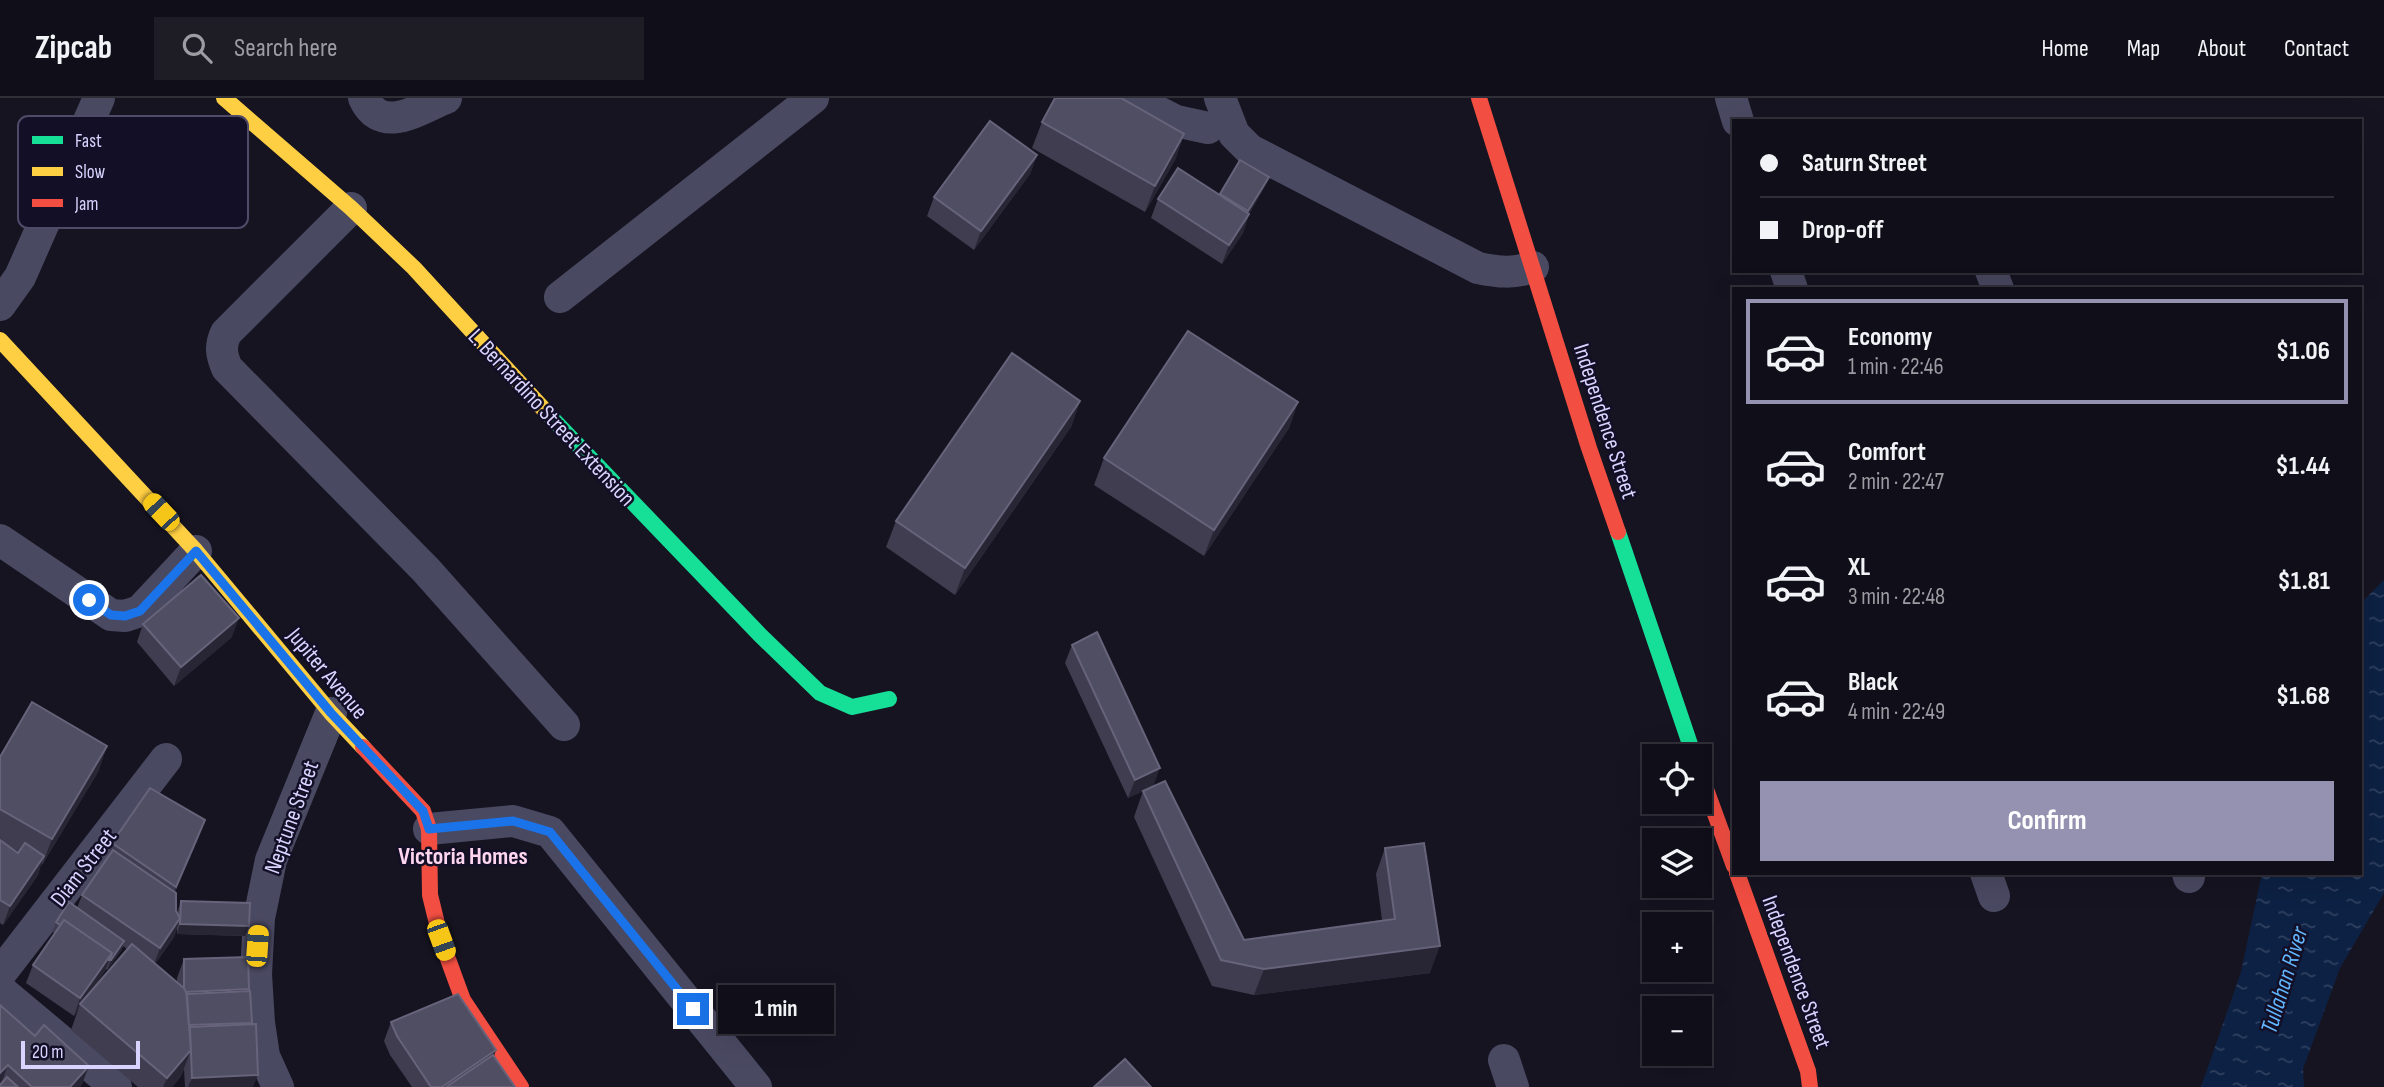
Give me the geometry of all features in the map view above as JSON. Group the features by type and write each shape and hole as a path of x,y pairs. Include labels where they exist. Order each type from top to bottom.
{"street":[{"path":"91,116 99,98"},
{"name":"L. Bernardino Street Extension","path":"224,98 245,116"},
{"path":"364,98 369,109 381,116 396,119 446,98"},
{"path":"560,297 813,98"},
{"path":"1131,98 1176,121 1208,128"},
{"path":"1220,98 1234,134 1250,150 1478,268 1517,272 1533,267"},
{"name":"Independence Street","path":"1479,98 1589,448 1690,744"},
{"path":"1731,98 1737,119"},
{"name":"L. Bernardino Street Extension","path":"248,119 351,208 414,268 593,462 820,693 852,707 889,699"},
{"path":"351,208 226,333 220,344 222,358 227,368 300,444 426,570 564,725"},
{"path":"0,305 20,277 42,228"},
{"name":"Jupiter Avenue","path":"0,340 196,551 331,713 423,811 429,829 430,895 441,940 463,1000 521,1087"},
{"path":"0,540 111,615 125,616 140,611 196,551"},
{"name":"Neptune Street","path":"278,1087 264,1056 259,1023 256,974 259,918 271,860 331,713"},
{"name":"Diam Street","path":"0,974 166,759"},
{"path":"1712,806 1732,861"},
{"path":"429,829 513,821 550,832 756,1087"},
{"name":"Independence Street","path":"1738,875 1808,1072 1810,1087"},
{"path":"0,990 112,1086"}],"water":[{"name":"Tullahan River","path":"2384,580 2384,893 2340,968 2303,1069 2304,1087 2201,1087 2241,972 2262,875 2362,875 2362,602"}],"building":[{"path":"1055,98 1121,98 1184,134 1155,186 1042,122"},
{"path":"990,121 1037,155 981,231 934,197"},
{"path":"1240,160 1269,177 1248,211 1220,194"},
{"path":"1178,168 1249,214 1229,245 1158,199"},
{"path":"1188,331 1298,402 1214,530 1104,458"},
{"path":"1012,353 1080,401 965,568 896,521"},
{"path":"201,575 239,618 181,667 143,624"},
{"path":"1097,632 1160,768 1135,780 1072,645"},
{"path":"32,702 107,746 52,839 0,809 0,757"},
{"path":"1165,781 1244,940 1395,919 1385,848 1424,843 1440,946 1264,969 1221,960 1143,791"},
{"path":"150,788 205,820 176,887 112,843"},
{"path":"0,840 18,853 25,843 44,856 10,906 0,900"},
{"path":"113,850 176,893 176,911 180,918 160,948 82,895"},
{"path":"181,901 250,903 249,926 180,924"},
{"path":"69,902 124,941 111,960 112,953 64,920 60,925 56,922"},
{"path":"64,920 112,953 80,998 33,965"},
{"path":"132,944 186,990 191,1050 167,1078 80,1004"},
{"path":"248,957 249,989 186,992 184,959"},
{"path":"250,991 252,1023 189,1025 187,994"},
{"path":"458,994 496,1050 442,1087 431,1087 397,1036 391,1022"},
{"path":"0,1005 35,1036 44,1025 89,1066 70,1087 32,1087 8,1065 0,1073"},
{"path":"256,1024 258,1075 192,1078 190,1027"},
{"path":"493,1055 515,1087 446,1087"},
{"path":"1125,1059 1151,1087 1094,1087"},
{"path":"7,1077 18,1087 0,1087"}],"traffic: fast":[{"path":"548,414 760,635 820,693 852,707 889,699"},
{"path":"1618,532 1690,744"}],"traffic: slow":[{"path":"224,98 245,116"},
{"path":"248,119 351,208 414,268 548,414"},
{"path":"0,340 196,551 331,713 363,747"}],"traffic: jam":[{"path":"1479,98 1618,532"},
{"path":"363,747 423,811 429,829 430,895 441,940 463,1000 521,1087"},
{"path":"1712,806 1732,861"},
{"path":"1738,875 1808,1071 1810,1087"}],"district":[{"name":"Victoria Homes","path":"463,856"}],"route":[{"path":"89,600 111,615 125,616 140,611 196,551 331,713 423,811 429,829 513,821 550,832 693,1009"}]}
